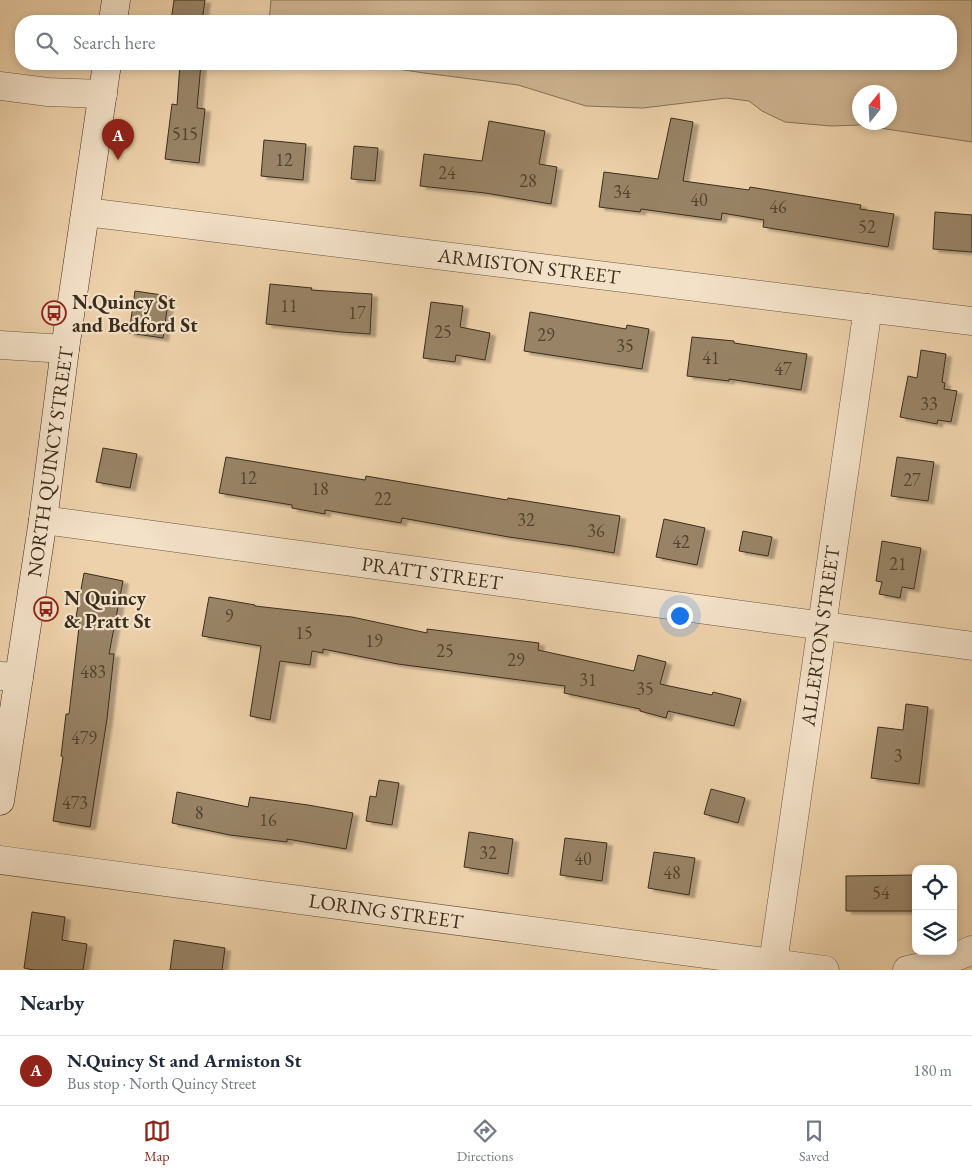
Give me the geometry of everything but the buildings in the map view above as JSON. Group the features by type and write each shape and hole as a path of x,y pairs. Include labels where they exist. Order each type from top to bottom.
{"street":[{"path":"114,15 116,0"},
{"name":"NORTH QUINCY STREET","path":"0,801 10,676 43,520 65,349 106,70"},
{"path":"0,86 48,92 103,94"},
{"name":"ARMISTON STREET","path":"86,212 972,321"},
{"name":"ALLERTON STREET","path":"773,963 868,308"},
{"path":"0,345 65,349"},
{"name":"PRATT STREET","path":"43,520 972,646"},
{"name":"LORING STREET","path":"0,860 825,970"},
{"path":"907,970 930,966 972,950"}],"shaded area":[{"path":"271,0 972,0 972,142 893,130 897,130 897,85 852,85 852,125 831,126 785,122 762,111 749,101 726,98 643,108 586,106 518,85 405,70 957,70 957,15 270,15"}],"place":[{"name":"N.Quincy St and Armiston St","path":"118,160"},
{"name":"N.Quincy St and Bedford St","path":"54,313"},
{"name":"N Quincy & Pratt St","path":"46,609"}]}
